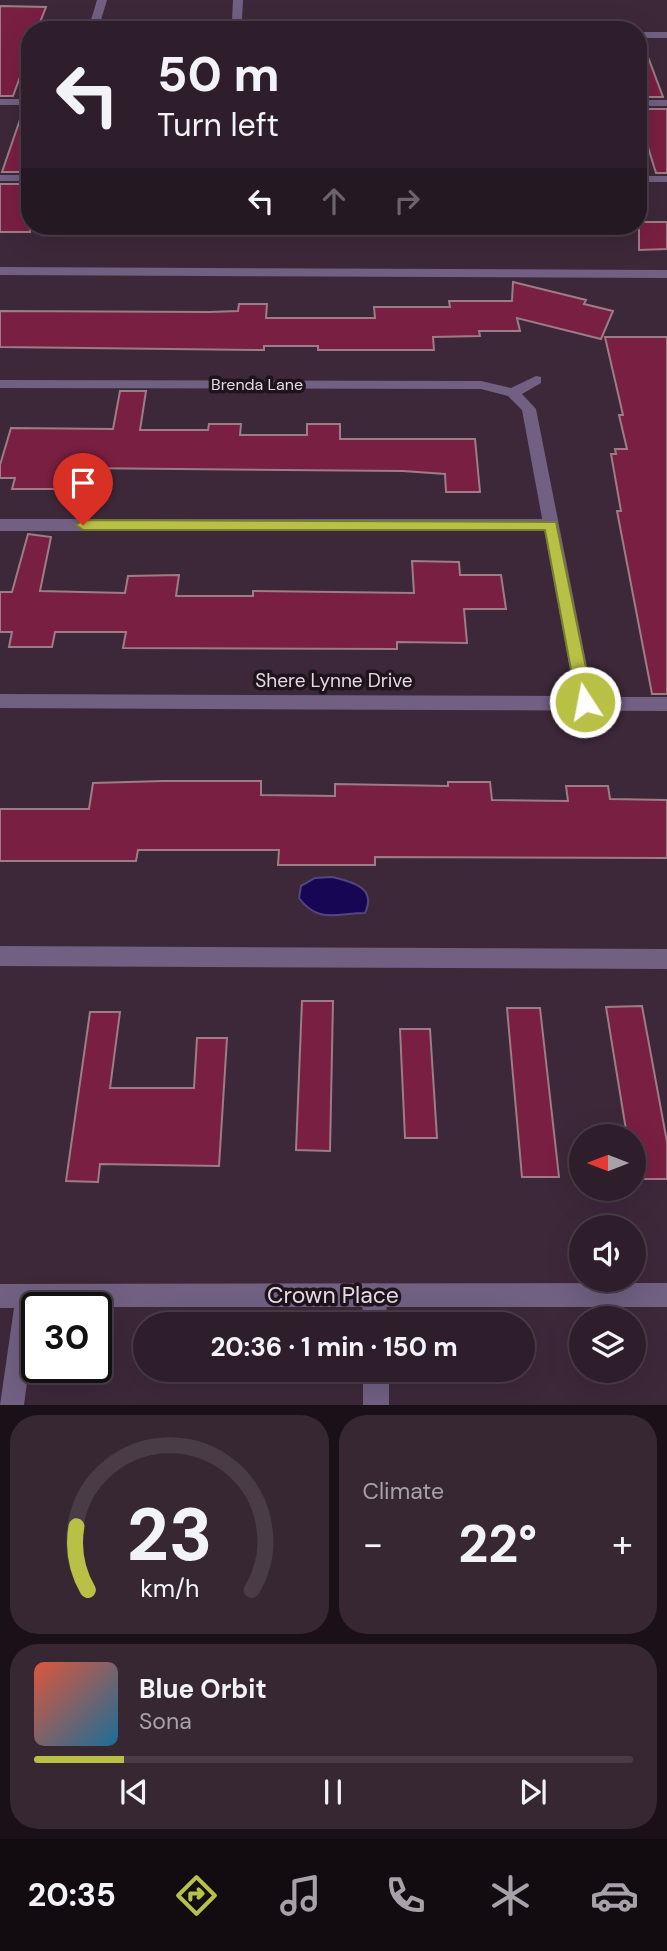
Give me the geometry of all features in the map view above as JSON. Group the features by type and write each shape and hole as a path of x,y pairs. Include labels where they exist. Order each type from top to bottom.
{"street":[{"path":"96,21 102,0"},
{"path":"238,0 238,21"},
{"path":"647,35 667,35"},
{"path":"0,102 21,102"},
{"path":"647,103 667,103"},
{"path":"0,178 21,178"},
{"path":"647,179 667,179"},
{"path":"0,271 667,274"},
{"path":"536,380 513,393 529,409 585,702"},
{"name":"Brenda Lane","path":"0,384 481,385 513,393"},
{"path":"0,524 551,525"},
{"name":"Shere Lynne Drive","path":"0,701 667,704"},
{"path":"0,956 667,959"},
{"path":"374,1295 375,1312"},
{"name":"Crown Place","path":"112,1296 667,1295"},
{"name":"Crown Place","path":"0,1296 21,1296"},
{"path":"11,1405 21,1341"},
{"path":"376,1382 376,1405"}],"shaded area":[{"path":"332,877 354,884 365,892 368,904 365,913 321,914 306,906 299,898 301,886 315,878"}],"building":[{"path":"0,6 46,7 41,21 21,21 21,74 13,96 0,96"},
{"path":"647,54 663,97 647,97"},
{"path":"647,109 667,109 667,173 656,173 647,144"},
{"path":"21,117 21,172 2,172"},
{"path":"0,184 21,184 21,232 0,232"},
{"path":"647,222 667,222 667,249 639,250 639,235 647,235"},
{"path":"513,282 586,300 584,304 613,311 601,339 517,318 520,331 479,331 480,336 433,337 434,350 318,350 318,346 264,346 264,350 0,347 0,311 209,312 238,311 239,304 267,304 266,318 375,318 374,307 450,307 449,301 512,301"},
{"path":"605,337 667,337 667,694 652,694 617,511 621,511 611,454 616,454 615,449 627,449 619,415 623,415"},
{"path":"120,391 146,391 140,430 208,430 209,424 241,424 240,435 307,435 307,424 340,424 340,439 475,439 480,492 446,492 445,474 403,471 76,468 74,478 59,477 57,489 12,489 15,478 0,478 0,465 11,428 113,429"},
{"path":"28,534 51,537 40,591 125,593 128,576 179,575 176,596 253,596 253,591 414,593 412,561 459,562 460,575 501,575 506,609 464,609 467,643 397,642 397,649 123,648 126,632 55,632 52,647 9,647 12,632 0,632 0,592 12,592"},
{"path":"261,781 261,795 335,796 335,784 448,786 448,782 490,782 492,800 568,801 566,786 608,786 610,799 667,800 667,858 375,857 375,865 278,865 279,850 138,850 136,861 0,861 0,809 89,809 93,783"},
{"path":"302,1001 333,1001 330,1151 296,1150"},
{"path":"642,1006 667,1142 667,1179 646,1179 646,1124 625,1124 606,1007"},
{"path":"507,1008 540,1008 559,1177 522,1177"},
{"path":"90,1012 120,1012 110,1088 194,1088 197,1038 227,1038 219,1166 100,1164 98,1182 66,1181"},
{"path":"400,1029 430,1029 437,1138 405,1138"}],"route":[{"path":"83,525 551,525 585,702"}]}
